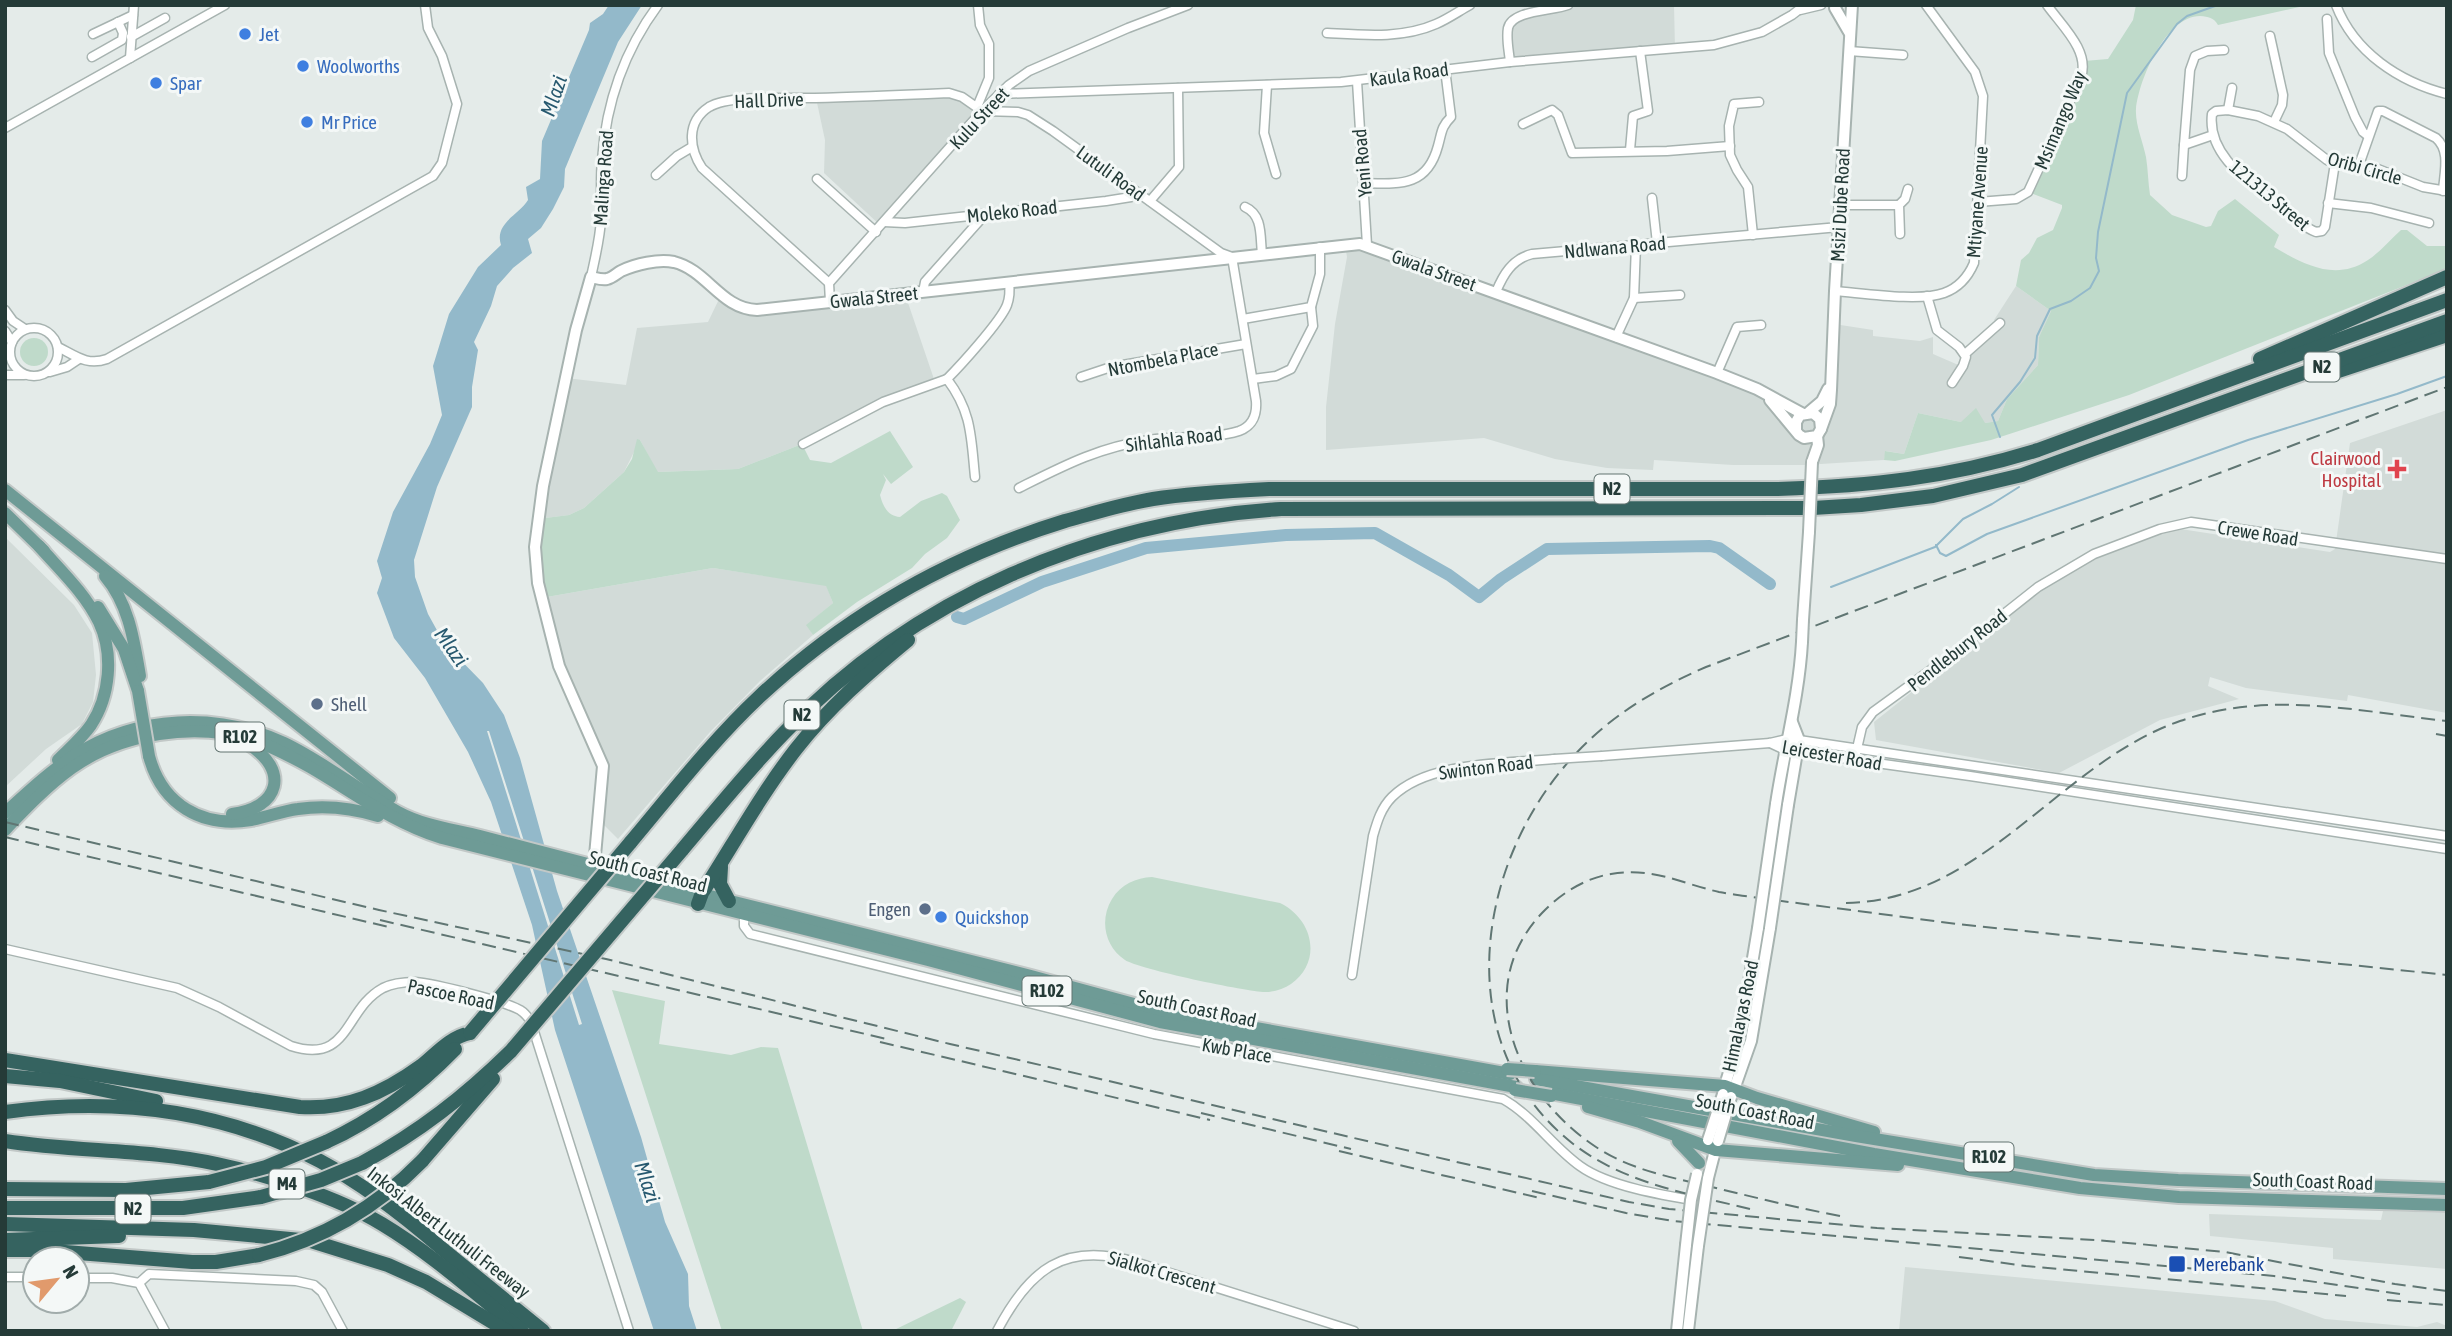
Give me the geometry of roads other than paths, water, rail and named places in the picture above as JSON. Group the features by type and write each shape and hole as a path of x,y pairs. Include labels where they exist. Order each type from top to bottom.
{"highway":[{"path":"2134,414 2447,277"},
{"name":"N2","path":"5,1189 126,1190 209,1182 266,1167 326,1142 394,1101 426,1077 470,1033 726,730 780,678 835,634 905,589 979,551 1011,538 1090,514 1150,500 1213,491 1777,489 1933,477 1993,464 2038,450 2447,300"},
{"name":"N2","path":"5,1208 183,1208 261,1197 321,1180 392,1147 442,1113 511,1051 682,849 785,732 827,692 872,655 946,606 1004,576 1064,552 1140,529 1203,517 1281,509 1813,508 1886,503 1961,490 2022,475 2447,321"},
{"path":"2197,413 2234,406 2447,335"},
{"path":"700,899 771,784 818,723 856,685 946,606"},
{"path":"722,862 720,881 729,901"},
{"path":"5,1060 300,1107 323,1108 356,1102 382,1091 459,1036 470,1033"},
{"path":"5,1250 40,1250 192,1262 237,1259 288,1248 349,1221 392,1190 422,1161 492,1081 511,1051"},
{"path":"5,1069 84,1073"},
{"path":"5,1076 101,1089 178,1107 207,1118"},
{"name":"Inkosi Albert Luthuli Freeway","path":"5,1112 52,1106 122,1106 207,1118 265,1136 319,1161 355,1182 420,1230 543,1331"},
{"name":"Inkosi Albert Luthuli Freeway","path":"7,1141 218,1164 310,1191 342,1204 390,1230 456,1277 522,1331"},
{"path":"5,1224 165,1229 267,1235 311,1241 388,1265 425,1282 507,1331"},
{"path":"5,1240 143,1235 165,1229"}],"main road":[{"path":"5,490 386,795 420,817 476,839"},
{"path":"5,513 74,585 99,623 105,640 108,672 99,711 90,726 5,812"},
{"path":"38,547 75,581 102,612 124,649 140,692"},
{"path":"86,555 108,580 123,605 131,629 153,771 171,798 203,818 242,821 323,806 366,812 421,832"},
{"name":"South Coast Road","path":"5,812 60,765 112,735 171,722 225,724 263,733 309,756 399,813 476,839 700,899 729,901 1156,1010 1471,1068 1550,1094 2016,1178 2116,1193 2447,1205"},
{"name":"South Coast Road","path":"5,830 56,781 93,755 114,746 171,733 204,733 249,739 290,756 379,812 421,832 476,839"},
{"path":"152,756 172,792 195,810 211,815 244,813 263,804 274,786 275,774 270,762 260,752 228,735"},
{"name":"South Coast Road","path":"581,869 594,867 744,915 986,975 1168,1024 1511,1081"},
{"name":"South Coast Road","path":"1535,1075 1925,1146 2127,1178 2447,1189"},
{"path":"1511,1081 1535,1075 1729,1092 1925,1146"},
{"path":"1550,1094 1640,1122 1669,1134 1711,1145 1916,1167 1936,1164"},
{"path":"1669,1134 1692,1154 1701,1171"},
{"path":"2016,1178 2017,1162"},
{"path":"2208,1180 2208,1197"},
{"path":"2384,1203 2385,1186"}],"street":[{"path":"130,58 134,5"},
{"path":"5,128 225,5"},
{"path":"58,347 79,359 93,363 107,359 391,201 436,172 442,163 457,104 442,56 428,28 425,5"},
{"name":"Malinga Road","path":"590,277 599,237 601,162 609,112 628,52 658,5"},
{"path":"978,5 980,25 989,44 989,78 980,109"},
{"name":"Kulu Street","path":"829,283 980,109 1017,78 1045,63 1188,5"},
{"path":"1327,33 1375,36 1403,32 1435,24 1470,5"},
{"path":"1510,62 1508,27 1511,22 1520,16 1568,5"},
{"name":"Kaula Road","path":"999,94 1357,81 1510,62 1714,45 1762,32 1802,8 1821,5"},
{"name":"Msizi Dube Road","path":"1790,743 1802,642 1812,462 1819,432 1830,404 1852,5"},
{"name":"Mtiyane Avenue","path":"1835,291 1927,296 1943,294 1964,280 1975,257 1982,88 1975,72 1926,5"},
{"name":"Msimango Way","path":"1978,202 2016,200 2028,192 2081,77 2084,64 2082,54 2047,5"},
{"path":"2336,5 2350,33 2374,59 2396,74 2447,94"},
{"path":"1836,6 1850,35"},
{"path":"93,34 133,15"},
{"path":"131,37 165,18"},
{"path":"2327,19 2331,57 2355,117 2368,136"},
{"path":"92,57 122,40 123,33 118,22"},
{"path":"2270,36 2283,95 2281,110 2274,122"},
{"path":"2182,176 2191,65 2199,54 2224,50"},
{"path":"1630,150 1633,117 1648,111 1640,51"},
{"path":"1849,51 1903,55"},
{"path":"1364,183 1409,183 1430,167 1443,125 1451,117 1445,69"},
{"name":"Yeni Road","path":"1357,81 1367,245"},
{"path":"1267,85 1264,133 1276,174"},
{"path":"1150,201 1180,166 1178,88"},
{"path":"2228,110 2232,88"},
{"name":"Hall Drive","path":"692,147 691,134 695,121 711,106 721,102 764,98 948,93 962,97 980,109"},
{"path":"1753,235 1748,187 1732,162 1729,126 1734,104 1759,102"},
{"name":"Lutuli Road","path":"980,109 1018,111 1028,115 1221,253 1232,257"},
{"path":"1523,124 1552,110 1558,115 1572,153 1667,151 1730,146"},
{"name":"Oribi Circle","path":"2212,114 2228,110 2274,122 2334,163 2359,165 2389,173 2423,187 2445,191"},
{"path":"2359,165 2368,136 2381,111 2436,138 2442,144 2446,155 2445,191"},
{"name":"121313 Street","path":"2212,114 2213,135 2226,160 2304,226 2319,232 2325,227 2328,204"},
{"path":"2184,145 2213,135"},
{"path":"656,175 677,156 692,147 702,169 712,179 829,283 830,302"},
{"path":"2334,163 2328,204 2371,208 2429,223"},
{"path":"817,179 876,232"},
{"path":"1840,205 1899,205 1905,199 1908,189"},
{"name":"Moleko Road","path":"884,222 905,223 1131,197 1139,193"},
{"path":"1652,198 1657,243"},
{"path":"1899,205 1900,234"},
{"path":"1244,208 1255,213 1258,218 1262,254"},
{"path":"923,292 927,279 980,220 982,214"},
{"name":"Ndlwana Road","path":"1496,292 1507,270 1526,256 1839,228"},
{"name":"Gwala Street","path":"590,277 604,279 637,265 671,262 685,266 726,299 747,310 1320,247 1367,245 1717,373 1806,413"},
{"path":"1616,337 1634,298 1636,245"},
{"path":"1253,379 1276,376 1291,369 1312,326 1311,307 1321,274 1320,247"},
{"name":"Sihlahla Road","path":"1019,488 1088,454 1111,446 1158,438 1241,430 1255,418 1253,379 1232,257"},
{"path":"590,277 547,464 538,509 535,547 538,583 559,666 603,766 594,867"},
{"path":"803,444 883,402 947,379 1006,308 1009,282"},
{"path":"1634,298 1680,295"},
{"path":"1927,296 1937,330 1965,354 1966,360 1951,383"},
{"path":"1243,319 1311,307"},
{"path":"5,310 13,321 25,330"},
{"path":"1965,354 2000,323"},
{"path":"1717,373 1737,327 1761,324"},
{"path":"9,348 25,330 36,328 46,331 58,347 57,361 48,372"},
{"path":"5,331 12,362 27,375"},
{"name":"Ntombela Place","path":"1081,377 1111,367 1246,344"},
{"path":"5,374 34,376 67,367 79,359"},
{"name":"Msizi Dube Road","path":"1812,462 1796,422 1825,397 1831,376"},
{"path":"947,379 965,408 975,477"},
{"name":"Gwala Street","path":"1757,389 1780,410 1800,435"},
{"path":"1800,435 1819,432 1820,419 1806,413"},
{"name":"Crewe Road","path":"2075,563 2160,529 2191,522 2447,559"},
{"name":"Pendlebury Road","path":"1857,749 1862,727 1873,712 1961,648 2038,587 2075,563"},
{"name":"Leicester Road","path":"1770,743 1857,749 2447,836"},
{"name":"Swinton Road","path":"1352,975 1373,836 1379,818 1391,798 1407,785 1441,771 1554,759 1770,743"},
{"name":"Himalayas Road","path":"1782,804 1797,752 1790,743"},
{"name":"Himalayas Road","path":"1677,1331 1701,1171 1729,1092 1764,928 1790,743"},
{"path":"1855,760 1857,749"},
{"name":"Leicester Road","path":"1797,752 2447,849"},
{"path":"1963,776 1964,764"},
{"path":"2265,822 2267,810"},
{"name":"Kwb Place","path":"744,915 744,926 750,933 1154,1034 1503,1099 1524,1114 1581,1167 1615,1183 1697,1201"},
{"name":"Pascoe Road","path":"5,948 177,988 303,1050 321,1050 339,1041 374,994 399,982 432,986 518,1009 531,1022 629,1331"},
{"name":"Himalayas Road","path":"1701,1171 1711,1145"},
{"name":"Himalayas Road","path":"1688,1331 1692,1245"},
{"name":"Sialkot Crescent","path":"1001,1329 1018,1294 1048,1267 1071,1258 1100,1254 1135,1262 1354,1331"},
{"path":"139,1283 149,1274 296,1281 314,1285 322,1292 343,1331"},
{"path":"91,1278 112,1278 139,1283"},
{"path":"139,1283 165,1331"}],"water":[{"name":"Mlazi","path":"609,5 642,5 618,42 565,169 564,187 541,228 528,239 532,253 513,268 497,286 474,342 478,350 472,407 437,487 414,560 415,577 428,614 444,643 483,683 504,715 520,758 557,891 641,1137 665,1222 688,1274 689,1306 697,1331 654,1331 555,1030 532,925 491,802 468,752 425,678 394,638 377,593 382,578 377,561 393,512 430,444 442,415 433,366 449,314 478,267 501,245 500,237 504,225 528,200 526,187 540,179 542,141 590,23 603,14","holes":["487,731 582,1024 579,1025"]}],"waterway":[{"path":"2000,437 1992,415 2020,382 2035,358 2037,336 2050,309 2071,301 2090,288 2099,271 2096,258 2098,232 2127,93 2177,24 2187,16 2218,5"},
{"path":"1936,545 1940,553 1946,556 1987,534 2248,440 2447,376"},
{"path":"1831,587 1935,547 1963,519 2019,487"},
{"path":"957,617 964,619 1042,582 1146,548 1286,535 1375,533 1449,575 1479,597 1547,549 1710,546 1719,548 1770,584"}],"railway":[{"path":"1750,1209 1635,1178 1592,1157 1572,1143 1534,1104 1507,1059 1493,1010 1489,960 1495,908 1510,858 1534,810 1564,767 1595,735 1629,708 1706,667 2447,387"},
{"path":"1846,903 1895,896 1939,880 1980,856 2096,767 2137,741 2180,721 2214,712 2280,705 2346,708 2447,721"},
{"path":"2436,734 2447,736"},
{"path":"5,822 379,910 606,959 950,1044 1629,1202 1669,1209 1877,1228 2096,1240 2225,1252 2395,1284 2447,1291"},
{"path":"5,837 389,927"},
{"path":"1840,1216 1639,1168 1596,1147 1568,1125 1545,1100 1526,1071 1513,1039 1507,1007 1509,974 1520,943 1549,906 1565,893 1592,879 1626,872 1640,873 1727,893 1957,924 2447,975"},
{"path":"380,920 891,1040"},
{"path":"880,1042 1210,1120"},
{"path":"1201,1113 1351,1149"},
{"path":"1339,1151 1540,1198"},
{"path":"1532,1191 1673,1221 2274,1276 2400,1294"},
{"path":"1959,1257 2026,1266 2346,1296"},
{"path":"2387,1300 2447,1305"}],"place":[{"name":"Jet","path":"245,34"},
{"name":"Woolworths","path":"303,66"},
{"name":"Spar","path":"156,83"},
{"name":"Mr Price","path":"307,122"},
{"name":"Clairwood Hospital","path":"2397,469"},
{"name":"Shell","path":"317,704"},
{"name":"Engen","path":"925,909"},
{"name":"Quickshop","path":"941,917"},
{"name":"Merebank","path":"2177,1264"}]}
